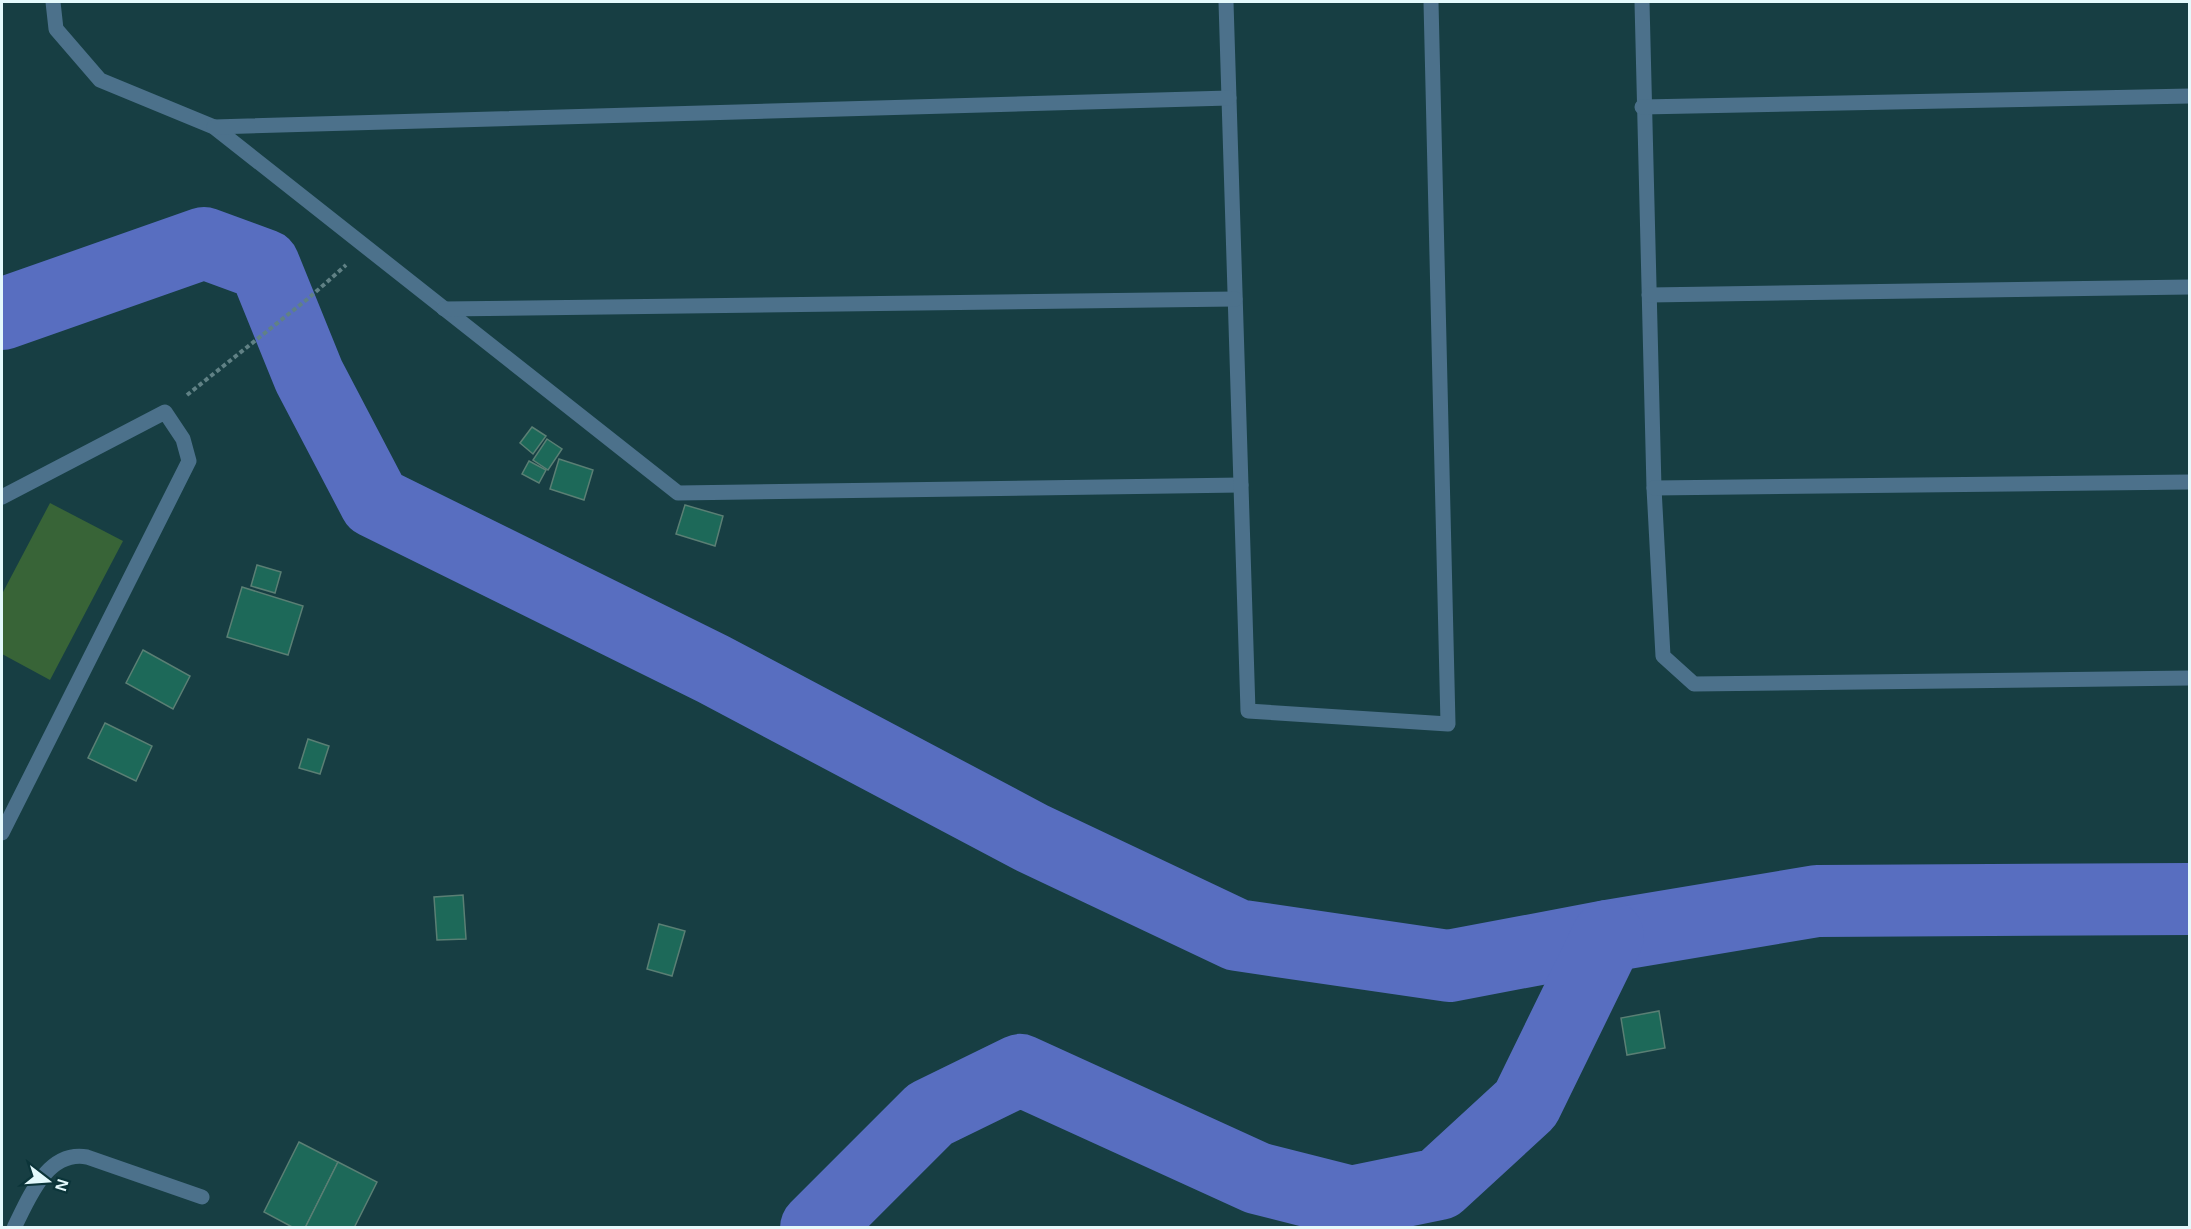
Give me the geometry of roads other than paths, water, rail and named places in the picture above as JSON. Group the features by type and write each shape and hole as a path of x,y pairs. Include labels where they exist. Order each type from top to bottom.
{"street":[{"path":"52,2 56,29 100,80 214,127 678,493 1241,485"},
{"path":"1226,2 1248,711 1448,724 1431,2"},
{"path":"1642,2 1642,107 1654,488 1663,656 1694,684 2190,678"},
{"path":"1642,107 2190,96"},
{"path":"214,127 1229,98"},
{"path":"1649,295 2190,287"},
{"path":"444,309 1235,299"},
{"path":"2,497 165,412 183,439 189,461 2,833"},
{"path":"1654,488 2190,482"},
{"path":"14,1227 50,1168 71,1156 87,1157 202,1197"}],"waterway":[{"path":"2,314 204,243 264,265 309,376 375,502 713,669 1032,838 1237,935 1449,966 1608,936 1817,901 2190,899"},
{"path":"816,1228 930,1114 1020,1070 1257,1178 1351,1202 1439,1184 1526,1104 1608,936"}]}
